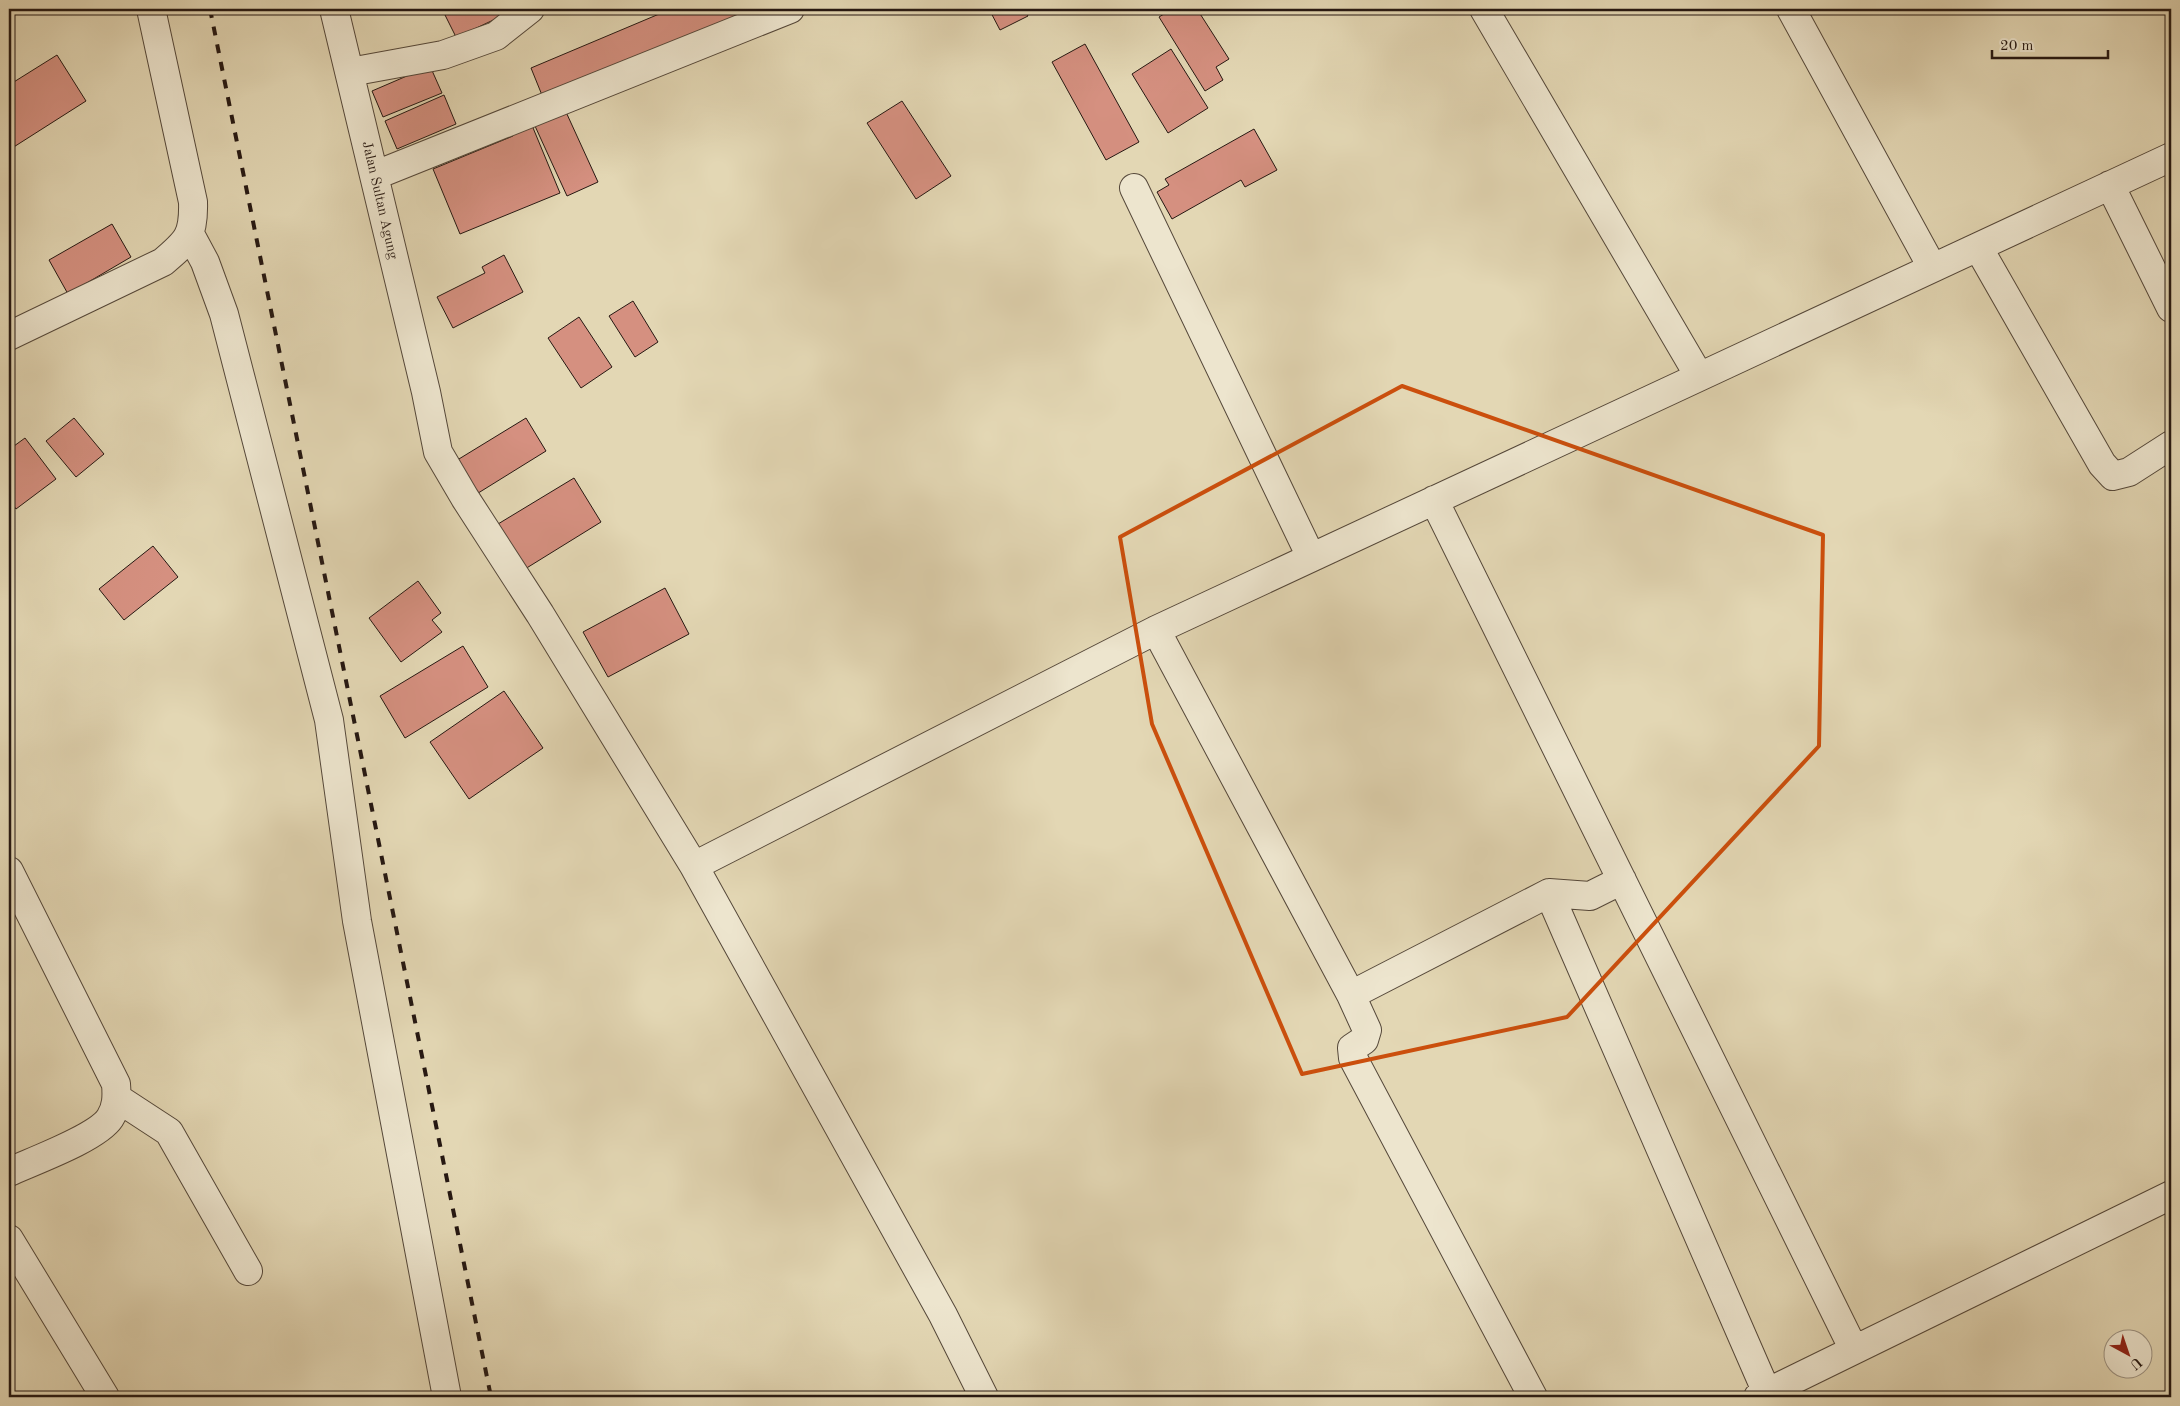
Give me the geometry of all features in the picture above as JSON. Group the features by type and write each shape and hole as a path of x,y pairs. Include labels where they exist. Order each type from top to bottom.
{"street":[{"path":"9,336 163,262 178,249 190,234 193,218 192,202 152,9"},
{"name":"Jalan Sultan Agung","path":"334,9 376,175 438,452 465,498 540,614 694,866 943,1315 984,1397"},
{"path":"350,72 443,55 496,36 530,9"},
{"path":"376,175 790,9"},
{"path":"1484,9 1699,376"},
{"path":"1792,9 1932,267"},
{"path":"694,866 1156,630 2171,157"},
{"path":"2110,185 2171,308"},
{"path":"1134,188 1311,558"},
{"path":"190,234 205,262 224,314 329,720 357,921 447,1397"},
{"path":"1978,246 2102,464 2113,476 2129,472 2171,445"},
{"path":"1434,500 1854,1350"},
{"path":"1156,630 1351,995 1367,1030 1364,1040 1352,1048 1353,1058 1533,1397"},
{"path":"9,871 116,1084 118,1098 109,1120 97,1131 9,1172"},
{"path":"1351,995 1549,893 1590,896 1622,880"},
{"path":"1549,893 1771,1394 1854,1350 2171,1195"},
{"path":"118,1098 169,1132 248,1271"},
{"path":"9,1239 105,1397"}],"highlighted area":[{"path":"1402,386 1823,535 1819,746 1567,1017 1302,1074 1152,724 1120,537"}],"building":[{"path":"442,9 503,9 506,14 470,31 459,43"},
{"path":"671,9 772,9 546,105 531,68"},
{"path":"989,9 1024,9 1028,16 1000,30"},
{"path":"1172,9 1197,9 1229,59 1216,67 1223,80 1205,91 1159,17"},
{"path":"1085,44 1139,142 1106,160 1052,62"},
{"path":"1171,49 1208,108 1168,133 1132,74"},
{"path":"57,55 86,101 9,150 9,85"},
{"path":"430,66 442,93 383,117 372,91"},
{"path":"444,95 456,124 397,149 385,121"},
{"path":"902,101 951,176 916,199 867,123"},
{"path":"566,112 598,182 567,196 535,126"},
{"path":"531,123 560,193 460,234 433,169 513,136 511,132"},
{"path":"1254,129 1277,170 1245,187 1241,180 1172,219 1157,192 1169,185 1165,179"},
{"path":"112,224 131,257 68,294 49,260"},
{"path":"504,255 523,292 453,328 437,297 485,273 482,267"},
{"path":"633,301 658,342 635,357 609,316"},
{"path":"579,317 612,367 581,388 548,338"},
{"path":"74,418 104,454 76,477 46,441"},
{"path":"526,418 546,451 475,495 454,462"},
{"path":"25,438 56,479 16,509 9,499 9,440 14,446"},
{"path":"574,478 601,522 525,569 498,524"},
{"path":"153,546 178,577 124,620 99,589"},
{"path":"418,581 441,613 432,620 442,632 401,662 369,618"},
{"path":"665,588 689,634 608,677 583,632"},
{"path":"463,646 488,687 405,738 380,696"},
{"path":"504,691 543,748 469,799 430,742"}],"railway":[{"path":"210,9 491,1397"}]}
